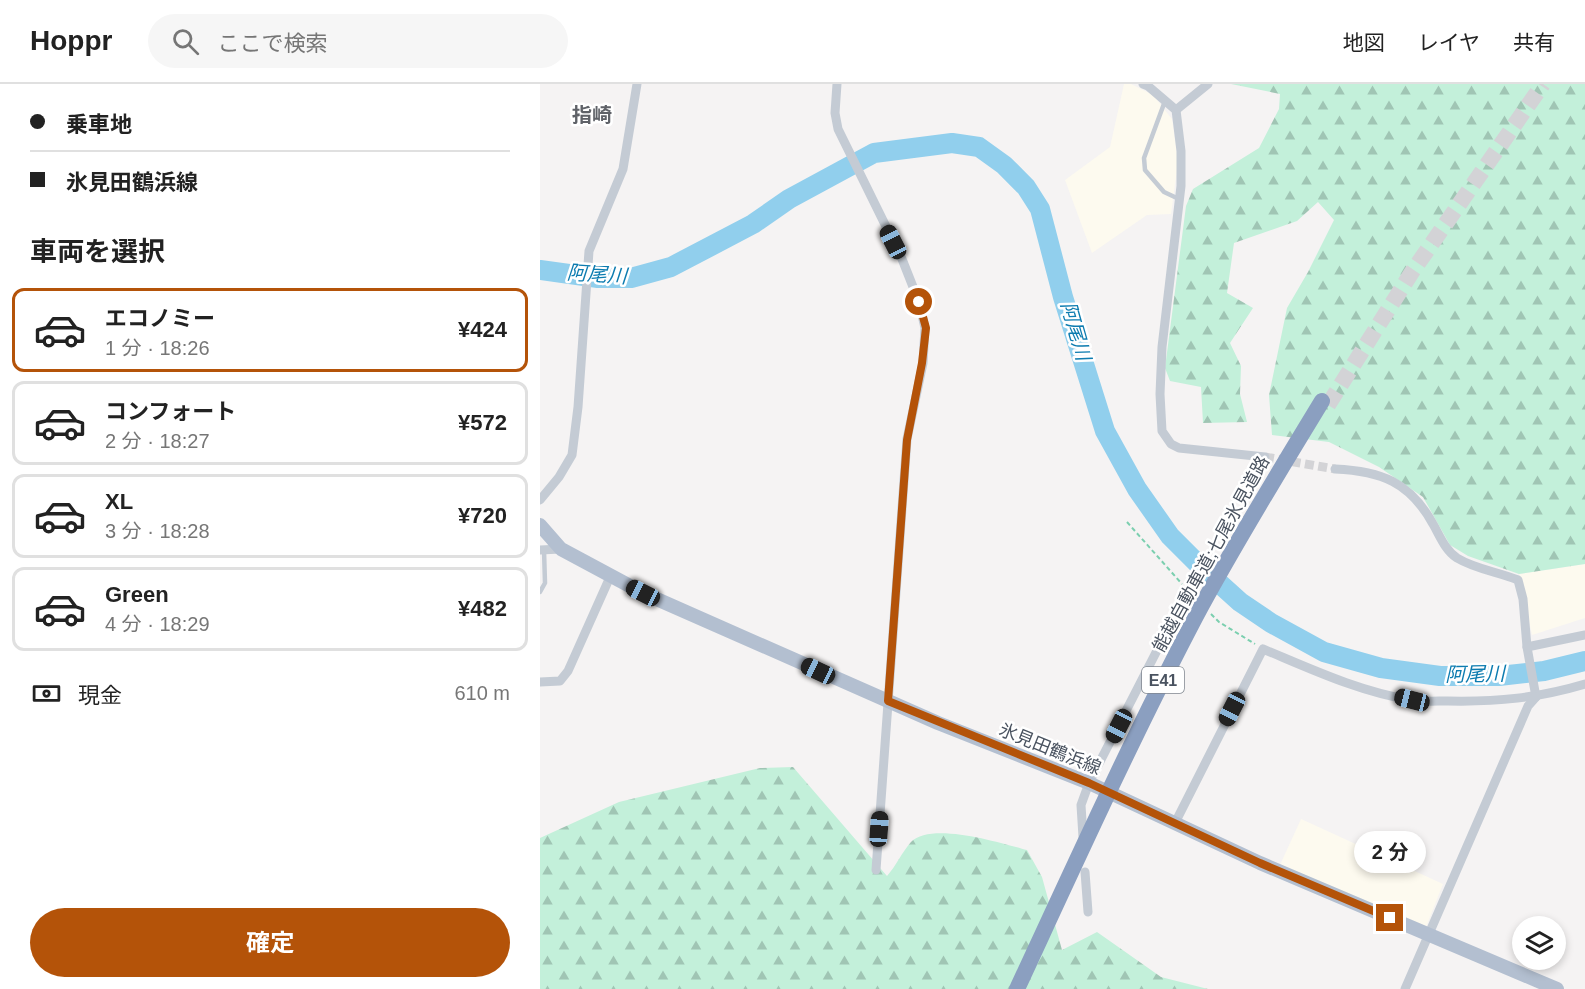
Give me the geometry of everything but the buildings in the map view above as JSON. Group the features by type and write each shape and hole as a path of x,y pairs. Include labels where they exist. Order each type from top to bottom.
{"highway":[{"name":"能越自動車道;七尾氷見道路","path":"1017,989 1103,812 1235,554 1325,403"},
{"name":"能越自動車道;七尾氷見道路","path":"1026,989 1103,812"}],"main road":[{"name":"氷見田鶴浜線","path":"540,525 561,549 643,593 888,701 1089,783 1260,863 1557,989"}],"street":[{"path":"540,500 559,477 572,455 578,407 589,251 623,169 637,84"},
{"path":"837,84 835,113 843,140 902,259 919,302 926,328 922,363 907,440 876,870"},
{"path":"1143,84 1176,110 1181,151 1179,200 1162,347 1160,394 1162,431 1171,444 1179,448 1264,457"},
{"path":"1176,110 1208,84"},
{"path":"1335,469 1355,470 1389,478 1420,502 1444,546 1456,557 1518,580 1536,697"},
{"path":"542,550 561,549"},
{"path":"540,682 560,681 568,671 610,577"},
{"path":"1083,837 1081,805 1089,783 1188,590"},
{"path":"1527,647 1585,635"},
{"path":"1175,823 1263,649 1346,683 1412,700 1488,702 1536,697 1585,684"},
{"path":"1405,989 1528,706 1536,697"},
{"path":"1085,872 1088,912"}],"lane":[{"path":"1165,100 1144,158 1145,170 1164,192 1179,200"},
{"path":"540,592 545,583 542,550"}],"shaded area":[{"path":"1124,84 1131,84 1153,95 1172,119 1178,162 1171,214 1147,215 1092,253 1065,180 1110,147"},
{"path":"1585,564 1585,618 1532,635 1519,574"},
{"path":"1301,819 1443,884 1426,927 1280,865"}],"green space":[{"path":"1231,84 1585,84 1585,564 1519,574 1468,556 1450,545 1423,497 1379,467 1329,442 1272,435 1269,395 1287,308 1334,220 1318,202 1297,221 1234,243 1227,293 1253,308 1230,343 1241,366 1240,394 1247,422 1203,423 1201,387 1170,381 1165,368 1186,206 1193,189 1259,148 1279,109 1280,94"},
{"path":"793,767 887,876 911,842 921,836 934,833 967,835 1027,850 1042,877 1062,950 1097,932 1161,977 1208,989 540,989 540,838 619,802 760,768"}],"waterway":[{"name":"阿尾川","path":"540,270 598,278 631,278 671,267 753,224 789,199 874,153 952,143 979,147 1004,165 1026,187 1040,209 1063,297 1105,431 1137,489 1170,536 1240,602 1271,623 1324,652 1381,668 1440,676 1499,676 1544,671 1585,661"}],"tunnel":[{"path":"1328,405 1412,272 1543,84"},
{"path":"1265,457 1335,469"}],"district":[{"name":"指崎","path":"592,115"}],"route":[{"path":"919,302 926,328 922,363 907,440 888,701 1089,783 1260,863 1390,918"}]}
